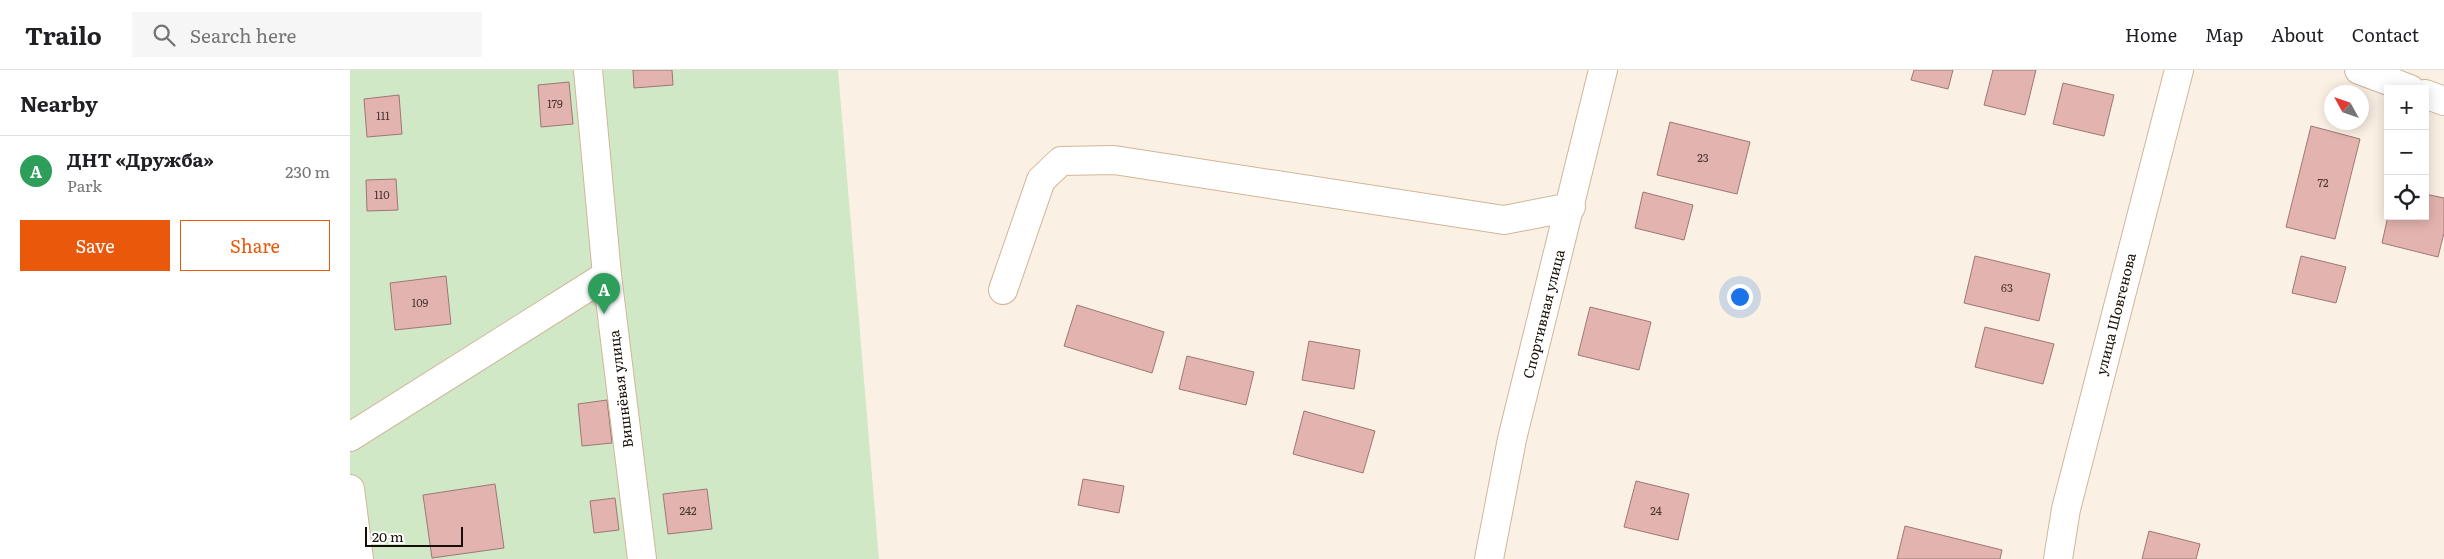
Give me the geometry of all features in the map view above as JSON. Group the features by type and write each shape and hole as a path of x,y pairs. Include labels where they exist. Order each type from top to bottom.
{"street":[{"name":"Вишнёвая улица","path":"588,70 607,275 642,559"},
{"name":"Спортивная улица","path":"1489,559 1512,439 1571,207 1603,70"},
{"name":"улица Шовгенова","path":"2058,559 2066,509 2179,70"},
{"path":"2359,70 2399,85"},
{"path":"2429,95 2444,101"},
{"path":"1003,290 1041,180 1061,161 1114,160 1504,220 1571,207"},
{"path":"350,437 607,275"},
{"path":"350,489 358,559"}],"green space":[{"path":"350,70 838,70 879,559 350,559"}],"building":[{"path":"633,70 672,70 673,85 634,88"},
{"path":"1914,70 1953,70 1948,89 1911,80"},
{"path":"1993,70 2036,70 2025,115 1984,105"},
{"path":"569,82 573,124 541,127 538,85"},
{"path":"2063,83 2114,95 2104,136 2053,124"},
{"path":"399,95 402,134 367,137 364,99"},
{"path":"1670,122 1750,142 1737,194 1657,175"},
{"path":"2311,126 2360,139 2335,239 2286,227"},
{"path":"396,179 398,210 367,211 366,180"},
{"path":"1643,192 1693,205 1684,240 1635,228"},
{"path":"2429,195 2444,198 2444,233 2438,257 2382,243 2387,220 2429,220"},
{"path":"1975,256 2050,274 2039,321 1964,303"},
{"path":"2301,256 2346,267 2336,303 2292,293"},
{"path":"446,276 451,324 395,330 390,283"},
{"path":"1077,305 1164,332 1152,373 1064,346"},
{"path":"1590,307 1651,322 1639,370 1578,355"},
{"path":"1985,327 2054,344 2043,384 1975,367"},
{"path":"1309,341 1360,350 1354,389 1302,380"},
{"path":"1187,356 1254,372 1246,405 1179,389"},
{"path":"607,400 612,443 582,446 578,404"},
{"path":"1304,411 1375,431 1363,473 1293,454"},
{"path":"1083,479 1124,486 1119,513 1078,505"},
{"path":"1636,481 1689,494 1678,540 1624,527"},
{"path":"495,484 504,548 432,558 423,495"},
{"path":"707,489 712,529 668,534 663,494"},
{"path":"615,498 619,530 594,533 590,501"},
{"path":"1905,526 2002,550 2000,559 1897,559"},
{"path":"2149,531 2200,544 2196,559 2142,559"}],"place":[{"name":"ДНТ «Дружба»","path":"604,314"}]}
